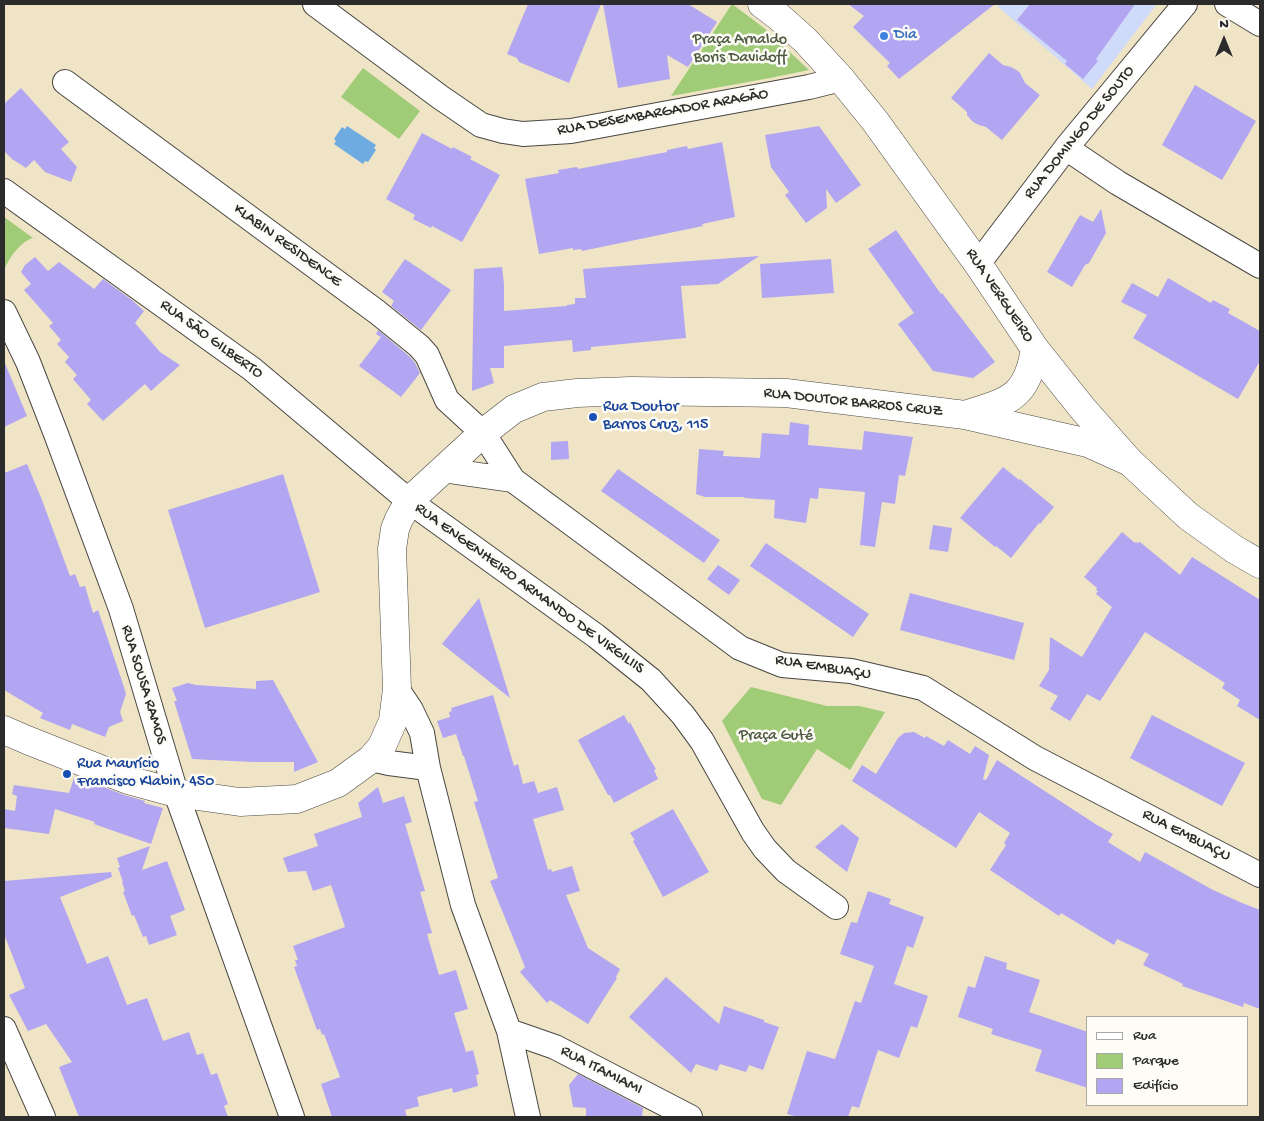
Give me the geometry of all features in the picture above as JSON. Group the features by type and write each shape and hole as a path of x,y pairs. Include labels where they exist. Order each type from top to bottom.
{"street":[{"name":"RUA DESEMBARGADOR ARAGÃO","path":"315,4 481,125 523,134 571,131 809,87 841,79"},
{"name":"RUA VERGUEIRO","path":"762,4 805,40 841,79 875,122 978,264 1036,349 1083,409 1130,462 1188,516 1234,549 1260,564"},
{"name":"RUA DOMINGO DE SOUTO","path":"978,264 1066,148 1185,4"},
{"path":"1227,4 1260,24"},
{"name":"KLABIN RESIDENCE","path":"65,82 377,312 419,346 427,355 448,400 483,433"},
{"path":"1066,148 1118,183 1260,266"},
{"name":"RUA SÃO GILBERTO","path":"4,191 252,369 409,501"},
{"name":"RUA SOUSA RAMOS","path":"4,312 28,362 121,609 176,793 292,1117"},
{"name":"RUA DOUTOR BARROS CRUZ","path":"965,415 1002,403 1017,393 1027,380 1033,365 1036,349"},
{"name":"RUA DOUTOR BARROS CRUZ","path":"4,730 128,780 176,793 240,802 297,799 338,783 371,759 382,746 389,733 394,716 397,689 392,549 398,519 409,501 483,433 514,409 543,397 578,393 631,391 786,393 965,415 1088,442 1130,462"},
{"name":"RUA EMBUAÇU","path":"483,433 513,480 740,648 782,665 851,671 923,688 1036,758 1260,875"},
{"name":"RUA EMBUAÇU","path":"443,470 513,480"},
{"name":"RUA ENGENHEIRO ARMANDO DE VIRGILIIS","path":"409,501 596,636 652,680 702,741 764,848 786,871 836,907"},
{"path":"397,689 422,733 428,768 463,905 510,1031 528,1117"},
{"path":"371,759 428,768"},
{"path":"4,1029 43,1117"},
{"name":"RUA ITAMIAMI","path":"510,1031 555,1047 690,1117"}],"shaded area":[{"path":"995,4 1157,4 1092,89"}],"green space":[{"name":"Praça Arnaldo Boris Davidoff","path":"732,4 764,28 809,70 671,96"},
{"path":"363,68 420,111 399,139 341,97"},
{"path":"4,217 33,238 20,246 5,268 4,265"},
{"name":"Praça Guté","path":"751,687 827,706 859,706 885,712 850,770 817,749 781,805 762,799 722,721"}],"water":[{"path":"347,126 376,145 374,148 376,150 368,162 365,161 363,164 334,144 336,141 334,139 342,127 345,129"}],"building":[{"path":"528,4 601,4 569,83 519,62 517,58 507,54"},
{"path":"603,4 688,4 717,22 688,67 667,55 670,79 618,88"},
{"path":"848,4 995,4 899,79 887,66 890,63 853,27 864,16"},
{"path":"1030,4 1135,4 1096,59 1098,61 1083,79 1065,64 1067,61 1017,20"},
{"path":"989,53 1003,65 1018,71 1025,83 1040,95 1002,140 986,127 973,122 967,115 967,112 951,98"},
{"path":"1195,85 1256,121 1222,180 1162,145"},
{"path":"21,88 69,142 61,149 77,167 71,182 45,172 34,160 26,168 4,151 4,104"},
{"path":"819,126 861,185 836,203 826,189 827,208 806,223 785,195 789,192 771,167 765,135"},
{"path":"422,133 472,157 470,159 500,175 462,242 432,226 431,228 413,219 415,215 386,199"},
{"path":"722,142 735,217 702,224 703,226 582,251 581,249 573,250 573,248 539,254 525,179 559,173 558,170 577,167 578,169 667,152 667,150 687,146 688,149"},
{"path":"1101,209 1106,233 1089,263 1085,265 1072,287 1047,272 1080,215 1093,222"},
{"path":"896,230 941,294 995,362 973,378 933,371 898,324 914,313 868,249"},
{"path":"759,256 718,284 681,286 686,338 591,347 591,350 573,352 572,340 504,346 504,368 490,368 494,383 472,391 474,269 502,267 504,311 575,304 575,298 586,298 583,269"},
{"path":"35,257 48,271 59,262 94,289 103,279 132,300 144,311 135,323 160,352 180,365 151,391 145,384 103,421 87,404 91,400 73,379 77,375 65,362 69,357 57,344 61,340 49,326 53,323 24,290 31,284 21,272 25,265"},
{"path":"405,259 451,290 421,330 391,306 394,301 382,292"},
{"path":"831,259 834,293 762,298 760,264"},
{"path":"1168,278 1211,303 1213,300 1230,309 1228,313 1260,331 1260,361 1238,399 1133,338 1147,315 1121,302 1132,283 1158,297"},
{"path":"378,330 409,356 420,373 401,397 359,366 381,337 376,334"},
{"path":"4,361 27,416 4,427"},
{"path":"790,422 809,425 808,445 862,450 864,431 913,437 905,476 899,475 895,504 882,502 875,547 860,545 865,492 819,488 818,499 810,498 806,523 774,518 775,500 745,497 705,497 696,494 699,449 724,451 723,456 760,458 762,433 789,435"},
{"path":"568,441 569,459 551,460 551,442"},
{"path":"27,464 70,576 75,574 80,587 85,586 93,613 98,610 126,694 120,712 123,721 109,727 105,737 72,724 70,730 40,718 43,713 4,690 4,473"},
{"path":"1003,467 1054,507 1011,558 960,518"},
{"path":"618,469 720,540 704,563 601,491"},
{"path":"283,474 320,592 205,628 168,510"},
{"path":"933,525 952,528 948,552 929,549"},
{"path":"1122,532 1135,543 1140,542 1180,575 1192,557 1260,600 1260,720 1237,706 1240,700 1222,688 1225,683 1145,632 1100,701 1087,694 1070,721 1050,709 1058,696 1039,686 1049,670 1050,637 1082,657 1112,607 1096,594 1097,588 1084,577"},
{"path":"766,543 869,614 853,637 750,566"},
{"path":"718,565 740,580 729,595 707,579"},
{"path":"910,593 1024,623 1014,660 900,630"},
{"path":"479,598 510,698 442,644"},
{"path":"273,680 318,762 294,772 294,762 192,759 174,701 177,701 172,688 188,683 256,689 256,681"},
{"path":"493,695 514,766 518,764 523,784 534,781 538,793 557,787 564,810 533,819 548,870 551,869 552,872 572,866 580,891 566,895 588,948 620,969 617,978 588,1024 550,1000 547,1003 520,972 525,967 490,881 498,878 474,802 478,801 464,756 456,734 443,738 437,721 450,717 449,712 452,711 451,708"},
{"path":"624,715 629,724 630,722 656,769 654,770 658,779 614,803 578,740"},
{"path":"1152,715 1245,763 1222,806 1130,758"},
{"path":"914,732 944,746 948,740 970,754 975,746 989,755 983,779 986,780 997,760 1113,834 1108,842 1140,862 1145,852 1213,890 1260,910 1260,1009 1244,1003 1243,1007 1182,986 1183,984 1143,965 1149,954 1117,939 1114,945 1061,913 1059,916 990,870 1006,845 1004,843 1010,833 979,812 956,848 852,781 862,765 876,774 898,738 904,733"},
{"path":"74,778 93,785 94,783 145,801 144,803 163,808 151,844 55,809 49,834 4,828 4,809 15,811 17,796 12,794 14,785 69,793"},
{"path":"378,787 383,803 404,796 412,822 405,824 425,891 420,892 432,933 427,934 439,975 456,970 468,1009 454,1013 466,1052 473,1050 479,1074 476,1075 478,1086 453,1093 452,1088 417,1097 419,1106 405,1110 407,1117 332,1117 321,1084 340,1077 324,1034 322,1035 320,1029 317,1030 294,967 297,966 295,960 298,960 293,946 345,927 331,885 313,891 306,871 288,872 283,858 318,846 314,834 362,817 358,803"},
{"path":"673,809 709,872 663,897 630,833"},
{"path":"842,824 859,838 847,872 815,847"},
{"path":"150,846 142,870 167,861 185,910 170,916 177,935 149,945 146,936 143,937 134,915 132,916 123,892 125,891 117,858"},
{"path":"111,872 112,877 60,897 87,964 108,956 127,1005 147,998 163,1041 189,1032 197,1055 203,1053 211,1075 217,1073 228,1104 224,1106 228,1117 79,1117 59,1067 72,1062 46,1024 28,1031 9,995 25,988 4,934 4,881"},
{"path":"868,891 891,899 889,904 924,917 913,948 907,946 894,984 928,996 917,1028 911,1026 899,1058 878,1050 859,1108 852,1106 848,1117 798,1117 787,1114 807,1051 835,1059 855,1001 861,1003 874,966 840,954 851,922 857,923"},
{"path":"985,956 1007,963 1006,969 1040,980 1029,1012 1086,1031 1086,1087 1035,1071 1042,1050 991,1034 993,1029 958,1017 968,986 975,988"},
{"path":"666,977 719,1024 724,1006 779,1027 763,1070 749,1065 746,1072 720,1064 717,1071 696,1064 691,1073 629,1017"},
{"path":"578,1074 643,1108 642,1117 586,1116 586,1108 573,1107 569,1085"}],"place":[{"name":"Dia","path":"884,36"},
{"name":"Rua Doutor Barros Cruz, 115","path":"593,417"},
{"name":"Rua Maurício Francisco Klabin, 450","path":"67,774"}]}
